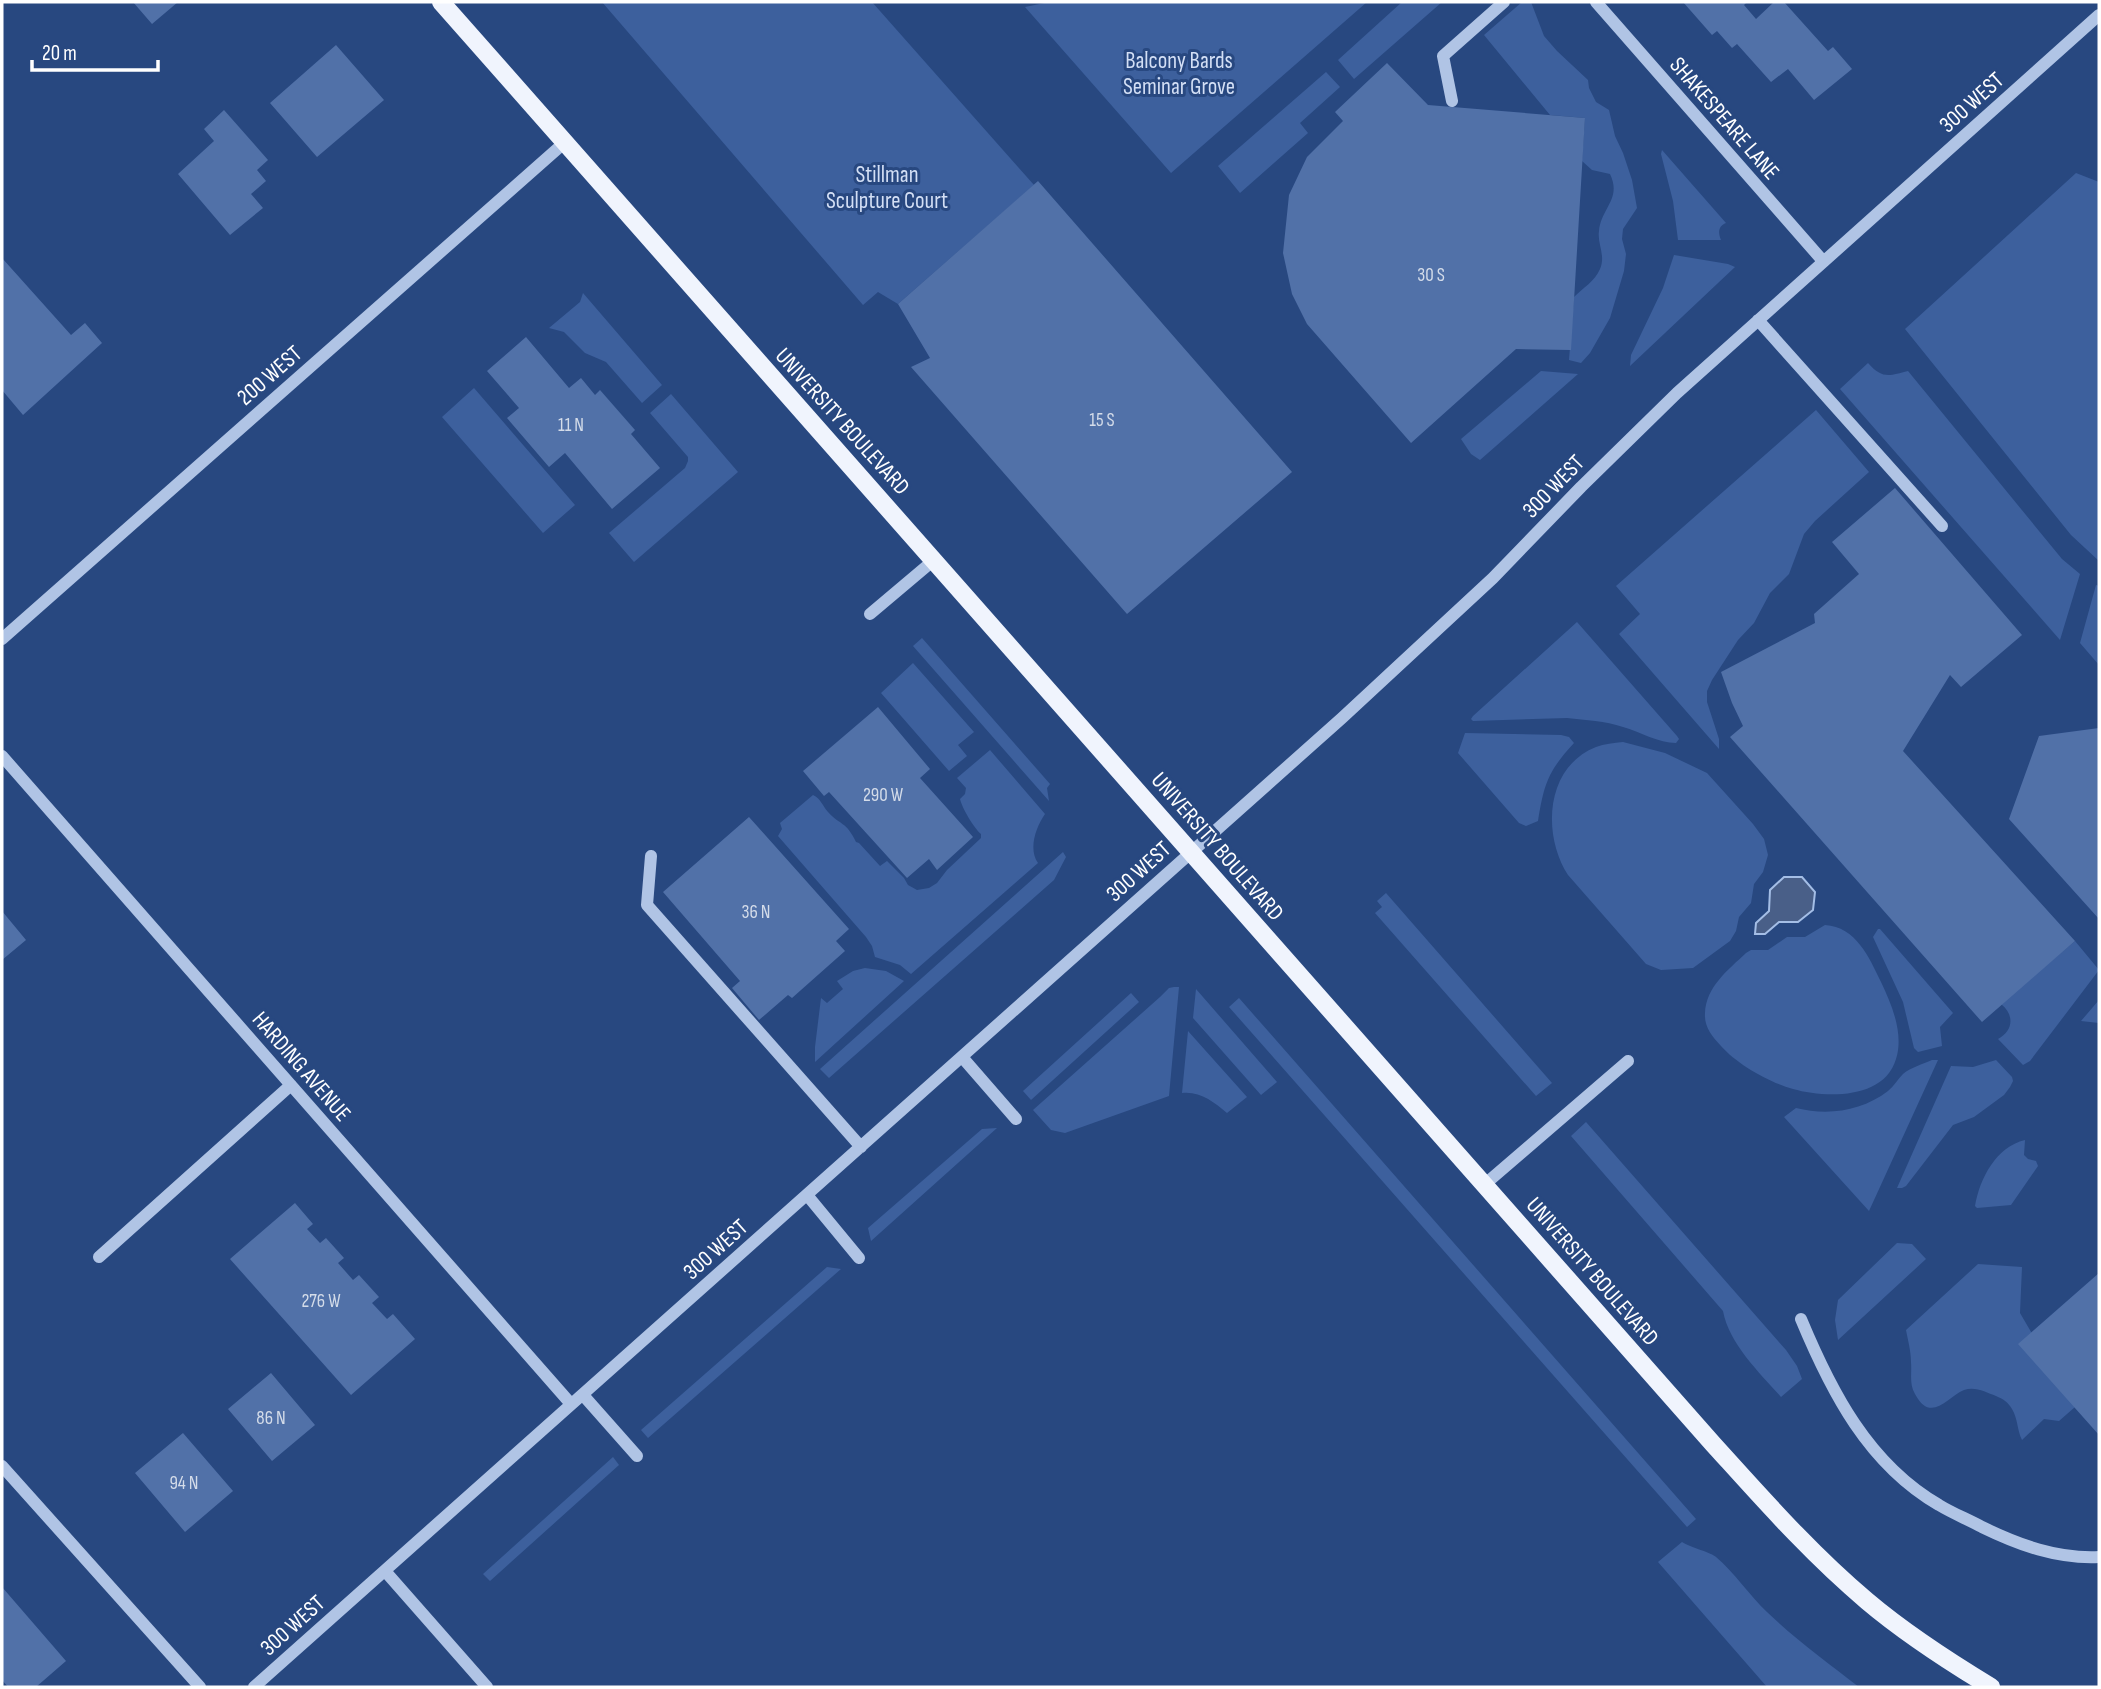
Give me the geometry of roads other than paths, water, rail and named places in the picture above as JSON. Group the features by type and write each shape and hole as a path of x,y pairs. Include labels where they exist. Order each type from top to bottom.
{"main road":[{"name":"UNIVERSITY BOULEVARD","path":"441,2 1788,1526 1867,1601 1934,1652 1991,1687"}],"street":[{"path":"1452,102 1443,56 1504,2"},
{"name":"SHAKESPEARE LANE","path":"1596,2 1823,261"},
{"name":"300 WEST","path":"254,1687 1426,641 1493,578 1667,403 2099,15"},
{"name":"200 WEST","path":"2,639 564,143"},
{"path":"1758,320 1942,526"},
{"path":"870,614 933,560"},
{"name":"HARDING AVENUE","path":"2,756 571,1404"},
{"path":"651,856 648,905 861,1147"},
{"path":"962,1057 1016,1119"},
{"path":"1484,1185 1628,1061"},
{"path":"99,1257 291,1085"},
{"path":"807,1195 859,1258"},
{"path":"1801,1319 1842,1406 1868,1443 1898,1475 1937,1504 2013,1542 2047,1553 2084,1558 2099,1557"},
{"path":"583,1395 637,1456"},
{"path":"2,1466 200,1687"},
{"path":"385,1571 487,1687"}],"park label":[{"name":"Balcony Bards Seminar Grove","path":"1179,73"},
{"name":"Stillman Sculpture Court","path":"887,187"}]}
